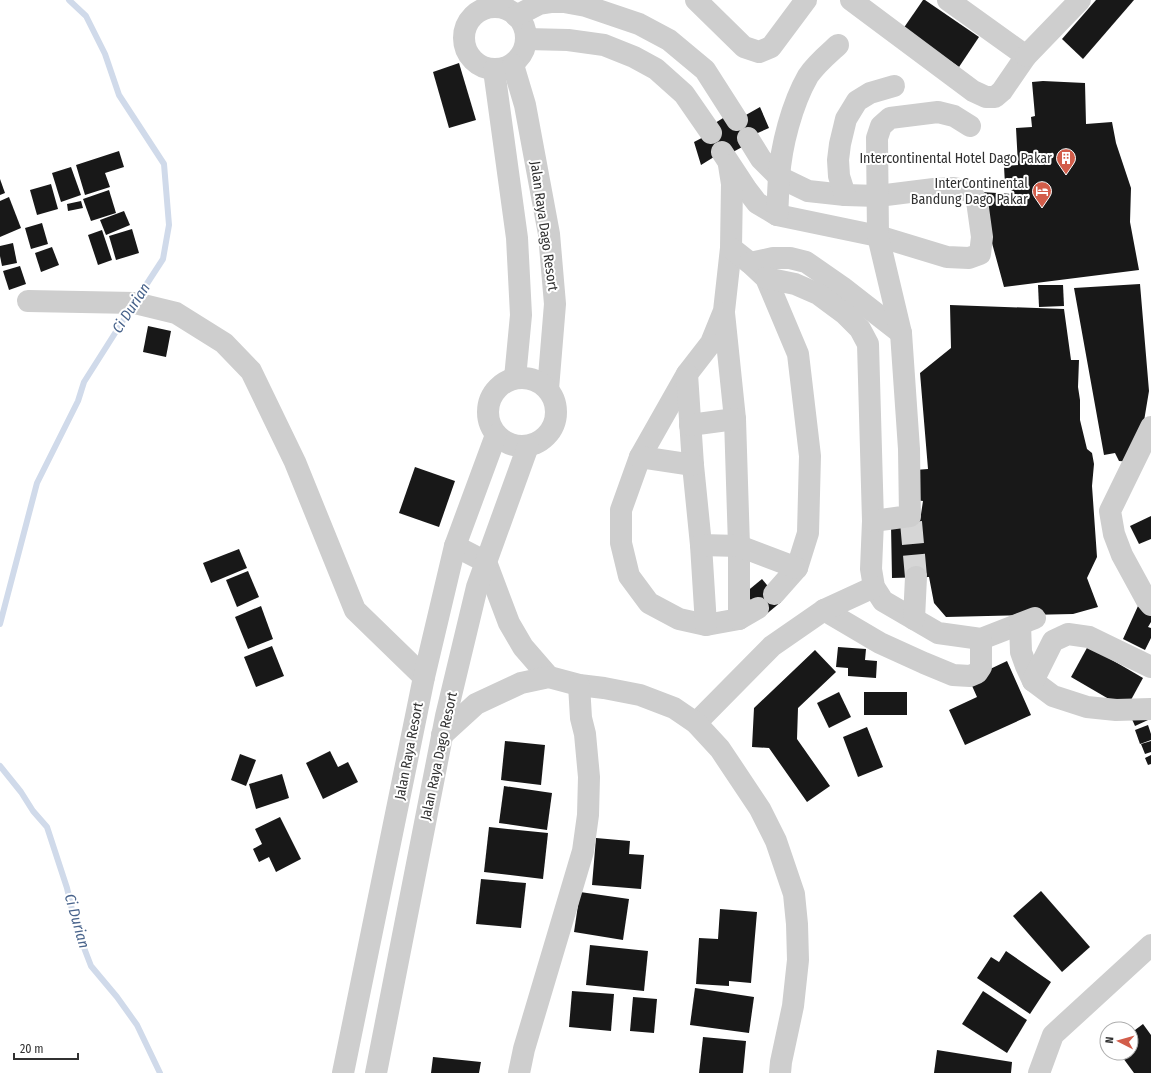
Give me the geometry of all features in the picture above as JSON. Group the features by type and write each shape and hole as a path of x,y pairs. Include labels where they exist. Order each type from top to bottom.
{"street":[{"path":"696,0 744,47 759,52 771,47 806,0"},
{"path":"851,0 973,91 986,97 995,97 1002,90 1026,56 1080,0"},
{"path":"948,0 1026,56"},
{"path":"516,16 539,4 564,2 586,6 639,24 669,40 704,70 762,160 779,177 808,191 845,195 878,196 954,188 970,191 977,201 982,237 980,254 969,258 947,257 878,236 778,215 757,203 725,157 732,184 731,248 724,311 735,419 739,546 738,619"},
{"path":"488,4 508,10 522,22 525,30 526,40 520,58 504,67 485,68 468,56 464,46 463,36 466,26 471,18 488,4"},
{"path":"526,40 568,40 604,45 634,56 656,70 684,94 711,134"},
{"path":"778,215 779,177 787,130 798,98 809,75 821,61 838,46"},
{"name":"Jalan Raya Dago Resort","path":"504,67 517,238 521,315 515,378"},
{"name":"Jalan Raya Dago Resort","path":"504,67 525,105 549,234 555,304 548,389"},
{"path":"845,195 839,176 838,160 846,120 857,101 870,93 894,86"},
{"path":"873,521 911,519 909,449 901,333 878,236 877,138 881,126 890,118 938,112 954,116 970,126"},
{"path":"731,248 766,278 798,354 810,456 808,533 797,568 774,594"},
{"path":"750,263 772,258 790,258 806,262 842,287 901,333"},
{"path":"766,278 795,284 818,294 845,314 860,329 868,344 873,521 871,569 874,587 883,601 938,634 981,639 1027,621 1021,652 1034,681 1053,696 1087,707 1116,710 1151,709"},
{"path":"28,301 135,303 176,313 224,343 251,371 295,462 355,610 424,677"},
{"path":"724,311 711,343 687,374 640,457 621,510 621,543 629,576 650,604 679,619 706,625 738,619 758,608"},
{"path":"687,374 706,625"},
{"path":"515,378 527,378 538,382 548,389 553,397 556,407 556,417 553,427 539,442 528,446 516,446 505,442 496,435 489,424 487,413 489,401 495,390 504,382 515,378"},
{"path":"690,425 735,419"},
{"path":"1151,427 1110,511 1114,534 1122,555 1151,606"},
{"name":"Jalan Raya Resort","path":"343,1073 424,677 455,546 496,435"},
{"name":"Jalan Raya Dago Resort","path":"376,1073 442,735 477,588 528,446"},
{"path":"640,457 693,465"},
{"path":"701,545 739,546 797,568"},
{"path":"455,546 486,562 509,623 523,647 549,677"},
{"path":"914,619 916,577"},
{"path":"696,722 772,646 824,610 874,587"},
{"path":"824,610 880,643 953,675 970,676 977,672 981,667 981,639"},
{"path":"1034,681 1053,641 1068,634 1090,637 1151,667"},
{"path":"442,735 476,704 521,683 549,677 579,685 640,695 674,708 696,722 720,749 760,809 776,841 794,894 798,960 793,1006 780,1073"},
{"path":"519,1073 524,1048 583,851 588,815 589,777 585,734 581,718 579,685"},
{"path":"1039,1073 1053,1035 1151,945"}],"building":[{"path":"923,0 979,37 959,67 903,29"},
{"path":"1096,0 1134,0 1083,59 1062,39"},
{"path":"459,63 476,120 449,128 433,72"},
{"name":"Intercontinental Hotel Dago Pakar","path":"1043,81 1085,83 1086,124 1112,122 1116,143 1131,188 1130,222 1139,270 1004,287 989,232 982,192 1012,194 1011,185 1005,185 1004,166 1018,165 1016,128 1032,127 1031,117 1035,116 1032,82"},
{"path":"760,107 769,128 744,139 744,146 733,152 722,152 701,165 694,142 719,129 715,123 728,115 737,120"},
{"path":"119,151 124,167 105,173 110,187 85,195 76,165"},
{"path":"71,167 81,195 61,202 52,173"},
{"path":"0,179 5,193 0,195"},
{"path":"51,184 58,209 37,215 30,190"},
{"path":"109,190 116,213 91,221 83,199"},
{"path":"9,197 21,228 0,237 0,201"},
{"path":"81,201 83,208 68,211 67,204"},
{"path":"124,211 130,225 106,235 100,220"},
{"path":"42,223 48,244 31,249 25,228"},
{"path":"132,229 139,253 116,260 109,236"},
{"path":"102,230 112,260 98,265 88,235"},
{"path":"13,243 17,263 2,266 0,246"},
{"path":"52,247 59,265 41,272 35,253"},
{"path":"20,266 26,284 9,290 3,271"},
{"path":"1140,284 1149,391 1140,445 1133,462 1119,461 1115,453 1104,455 1074,288"},
{"path":"1038,285 1063,285 1064,306 1039,307"},
{"path":"950,305 1064,309 1071,360 1079,360 1078,387 1080,400 1080,420 1087,449 1092,453 1094,464 1092,486 1097,557 1087,578 1098,607 1073,614 946,617 934,603 929,577 892,578 891,525 920,521 923,501 915,500 915,470 928,469 920,373 951,348"},
{"path":"148,326 171,331 166,357 143,352"},
{"path":"415,467 455,481 439,527 399,513"},
{"path":"1151,516 1151,539 1139,544 1130,526"},
{"path":"239,549 247,568 211,583 203,563"},
{"path":"248,571 259,597 237,607 226,580"},
{"path":"762,579 781,602 764,616 745,593"},
{"path":"261,606 273,639 248,649 235,617"},
{"path":"1138,606 1151,612 1151,622 1148,627 1151,628 1151,638 1145,650 1123,639"},
{"path":"272,646 284,676 256,687 244,657"},
{"path":"1088,646 1143,678 1126,709 1071,677"},
{"path":"838,647 866,649 865,660 877,661 876,678 848,676 848,668 836,667"},
{"path":"815,650 836,672 798,708 797,739 830,786 807,802 769,748 752,747 754,708"},
{"path":"1007,661 1031,715 965,745 949,710 977,697 969,679"},
{"path":"839,692 851,717 829,728 817,703"},
{"path":"864,692 907,692 907,715 864,715"},
{"path":"1144,711 1148,720 1135,726 1131,717"},
{"path":"1148,725 1151,740 1140,744 1135,730"},
{"path":"867,727 883,767 858,777 843,737"},
{"path":"505,741 545,745 541,785 501,780"},
{"path":"1151,741 1151,752 1145,754 1141,744"},
{"path":"330,751 338,767 348,762 358,782 323,799 306,763"},
{"path":"240,754 256,760 246,786 231,780"},
{"path":"1151,755 1151,764 1148,765 1145,758"},
{"path":"282,774 289,798 256,809 249,784"},
{"path":"504,786 552,793 547,830 499,823"},
{"path":"280,817 301,859 276,872 269,857 259,862 253,849 262,844 255,829"},
{"path":"489,827 548,833 543,879 484,872"},
{"path":"596,838 630,841 629,854 644,855 641,889 592,885"},
{"path":"481,879 526,883 521,928 476,924"},
{"path":"1041,891 1090,947 1062,972 1013,916"},
{"path":"580,892 629,899 623,940 574,932"},
{"path":"720,909 757,912 751,983 729,981 729,986 696,984 699,938 718,939"},
{"path":"590,945 648,951 644,991 586,985"},
{"path":"1006,951 1051,982 1030,1014 977,978 991,957 999,962"},
{"path":"695,988 754,997 749,1033 690,1025"},
{"path":"572,991 614,994 611,1031 569,1027"},
{"path":"983,991 1027,1020 1007,1053 962,1024"},
{"path":"633,997 657,999 654,1033 630,1031"},
{"path":"1143,1024 1151,1035 1151,1073 1134,1073 1125,1061 1139,1061 1139,1027"},
{"path":"703,1037 746,1041 743,1073 699,1073"},
{"path":"937,1050 1012,1062 1011,1073 934,1073"},
{"path":"433,1057 481,1062 479,1073 431,1073"}],"waterway":[{"name":"Ci Durian","path":"69,0 86,16 105,54 119,95 164,164 169,225 163,259 137,299"},
{"name":"Ci Durian","path":"0,624 37,483 78,401 84,382 131,308"},
{"name":"Ci Durian","path":"0,766 21,792 33,811 47,827 67,888 76,927 91,966 117,997 137,1025 160,1073"}],"tunnel":[{"path":"911,522 916,577"}],"place":[{"name":"Intercontinental Hotel Dago Pakar","path":"1066,175"},
{"name":"InterContinental Bandung Dago Pakar","path":"1042,208"}]}
